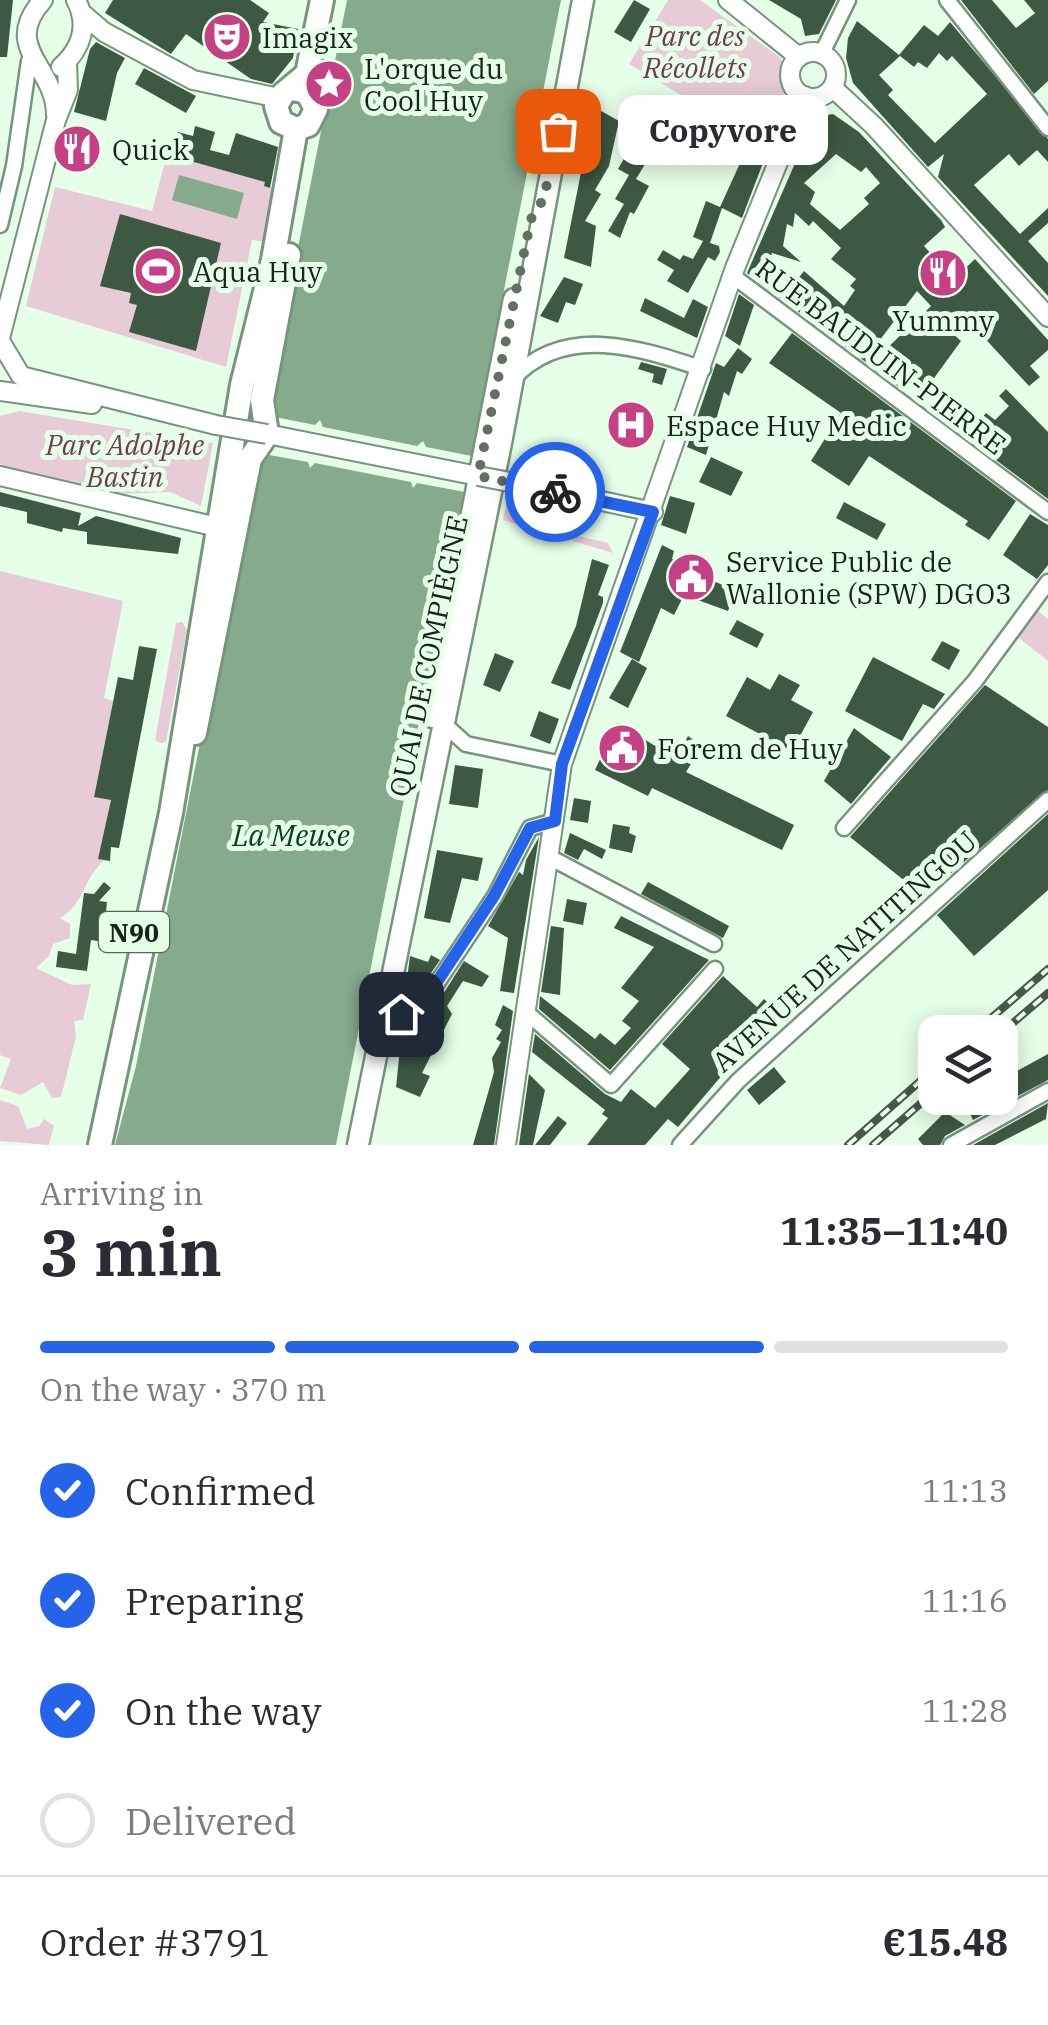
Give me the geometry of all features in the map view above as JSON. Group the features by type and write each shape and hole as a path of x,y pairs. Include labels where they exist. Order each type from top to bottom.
{"main road":[{"name":"N90","path":"295,95 307,74 322,0"},
{"name":"N90","path":"295,95 333,0"},
{"name":"QUAI DE COMPIÈGNE","path":"358,1145 512,380 583,0"},
{"name":"N90","path":"87,1145 183,718 242,386 296,138 315,115 295,95"},
{"path":"171,813 181,790 206,688 250,460 267,434 262,400 304,172 296,138 280,122 295,95"},
{"path":"426,802 420,786 482,448 531,219 544,198"},
{"name":"N90","path":"100,1145 171,813 183,718"}],"street":[{"path":"43,0 27,7 22,44 33,66 54,92 56,120"},
{"path":"728,0 798,57"},
{"path":"822,53 848,0"},
{"path":"948,0 1048,128"},
{"path":"33,66 52,71 67,62 82,35 79,7"},
{"path":"79,7 104,32 193,80 295,95"},
{"path":"82,35 104,32"},
{"path":"822,53 836,68 833,88 820,97 805,96 791,82 791,68 798,57 822,53"},
{"path":"67,62 68,90 56,120 0,340 21,376 132,407 653,512"},
{"path":"0,225 33,66"},
{"path":"833,88 874,126 1048,317"},
{"path":"506,1145 562,764 733,276 805,96"},
{"name":"RUE BAUDUIN-PIERRE","path":"733,276 1048,512"},
{"path":"512,380 542,354 568,347 626,346 703,369"},
{"path":"0,391 30,398 132,407"},
{"path":"0,405 30,398"},
{"path":"3,475 217,527"},
{"path":"844,828 975,681 1048,582"},
{"path":"444,724 466,744 562,764"},
{"name":"AVENUE DE NATITINGOU","path":"680,1145 738,1081 1048,800"},
{"path":"384,1012 401,1014 421,1006 494,896 530,828 555,821"},
{"path":"551,858 714,944"},
{"path":"527,1013 611,1085 715,970"},
{"path":"951,1145 1048,1091"}],"green space":[{"name":"Parc des Récollets","path":"668,0 700,0 781,58 784,96 763,144 629,64"},
{"path":"177,157 265,182 265,186 276,190 266,242 252,240 226,367 26,306 55,187 152,211 166,158"},
{"name":"Parc Adolphe Bastin","path":"19,411 213,443 201,506 170,492 120,494 4,467 0,463 0,416"},
{"path":"507,501 512,502 519,522 608,543 613,553 503,520"},
{"path":"0,571 123,601 104,698 113,701 94,796 111,800 99,858 104,860 74,906 60,918 70,924 70,938 53,944 49,956 36,968 72,985 91,984 83,1020 74,1021 76,1037 61,1097 52,1098 43,1082 21,1095 0,1088 11,1059 0,1055"},
{"path":"1038,611 1048,619 1048,661 1018,637"},
{"path":"182,622 187,630 166,742 160,743 155,740 176,623"},
{"path":"0,1100 18,1106 27,1129 39,1126 44,1119 54,1126 49,1145 0,1141"}],"water":[{"name":"La Meuse","path":"347,0 561,0 336,1145 115,1145 136,1066"},
{"path":"179,175 244,193 237,219 172,200"}],"pier":[{"path":"260,414 315,425 320,420 323,427 417,446 423,441 426,447 477,457 470,493 417,483 413,488 411,482 315,463 310,468 308,462 252,452"}],"building":[{"path":"0,0 13,0 7,57 0,57"},
{"path":"113,0 250,0 269,13 263,22 298,29 293,58 272,84 251,79 186,34 171,54 105,13"},
{"path":"634,0 650,9 631,42 614,32"},
{"path":"769,0 836,0 819,34 805,36 801,19"},
{"path":"961,0 992,0 1016,28 1035,13 1024,0 1048,0 1048,81 1034,94"},
{"path":"857,21 899,55 924,25 938,36 950,22 1048,139 1048,162 1037,150 1019,166 1009,154 974,185 1020,234 1048,208 1048,223 1028,241 1048,263 1048,296 938,177 944,154 928,167 853,83 846,58 848,38","holes":["939,53 947,61 952,56 987,94 935,143 888,95 893,90 879,75 900,56 914,67 918,62 927,68"]},
{"path":"96,42 125,58 117,73 106,121 74,112 90,49"},
{"path":"144,68 196,96 186,113 135,84"},
{"path":"594,107 619,121 609,166 595,190 601,194 585,221 596,226 591,267 564,258"},
{"path":"833,114 859,132 941,220 945,227 924,246 954,279 975,259 1048,340 1048,350 1030,366 1040,377 1029,386 966,318 951,332 961,341 924,392 910,380 903,390 747,273 796,161 806,127 815,117","holes":["836,154 861,172 866,167 880,183 864,198 869,204 840,230 810,204 815,192 804,183","795,213 809,226 813,221 841,248 831,259 856,279 850,286 855,290 844,306 804,271 790,289 767,271 772,253 801,262 783,246 787,224 793,227","917,291 931,306 926,311 931,315 918,329 912,324 876,359 870,353"]},
{"path":"195,126 215,132 210,150 229,155 236,133 278,147 270,188 264,186 265,182 169,155 178,132 193,136"},
{"name":"Quick","path":"68,132 96,140 94,144 100,146 94,168 59,162"},
{"path":"752,137 769,147 742,218 722,208 710,243 719,246 720,252 715,261 708,257 688,293 667,281 674,270 657,260 663,250 680,260 683,255 693,259 703,241 693,237 706,201 720,207"},
{"path":"629,150 647,161 636,179 649,186 634,214 630,212 620,238 608,231 624,204 615,199 629,175 618,169"},
{"name":"Aqua Huy","path":"120,214 221,243 196,351 129,332 137,305 129,303 131,293 100,286"},
{"path":"564,277 583,284 575,305 566,302 558,323 540,316"},
{"path":"739,294 754,305 740,346 725,336"},
{"path":"645,298 684,318 693,299 708,307 697,338 640,311"},
{"path":"792,333 1016,501 989,540 965,525 968,521 869,456 849,486 811,461 841,413 769,363"},
{"path":"738,348 752,359 742,374 737,371 729,396 724,392 706,455 687,447 716,363 724,367"},
{"path":"641,362 667,369 662,385 652,382 654,374 638,369"},
{"path":"1006,389 1048,432 1048,499 965,437 986,413 995,420 1009,406 999,396"},
{"name":"Espace Huy Medic","path":"628,406 646,412 635,444 617,438"},
{"path":"711,457 743,472 731,496 699,482"},
{"path":"0,492 81,513 78,526 96,516 181,538 178,554 87,544 87,532 63,528 62,532 27,523 27,512 0,506"},
{"path":"670,496 695,503 686,534 661,525"},
{"path":"844,502 886,524 877,540 836,518"},
{"path":"1030,514 1048,525 1048,565 1037,579 1003,555"},
{"path":"662,545 674,551 672,559 697,569 695,574 736,590 728,611 684,595 674,615 661,608 639,662 620,652"},
{"path":"592,559 609,565 598,595 603,597 603,603 570,690 551,683 576,626"},
{"path":"737,620 764,634 757,648 729,634"},
{"path":"942,641 960,650 949,670 931,660"},
{"path":"139,646 157,649 119,848 111,847 110,861 98,859 111,800 94,797 118,677 133,680"},
{"path":"495,653 514,661 500,692 483,685"},
{"path":"873,657 945,694 934,709 923,704 902,741 845,711"},
{"path":"632,659 647,668 628,708 609,698"},
{"path":"779,674 800,685 791,700 813,712 792,751 726,716 747,677 770,690"},
{"path":"985,685 1048,727 1048,790 943,880 938,876 921,894 850,837"},
{"path":"539,711 559,719 550,744 530,736"},
{"path":"617,723 667,753 670,748 679,753 688,736 702,746 686,772 794,825 782,850 652,788 648,796 595,770"},
{"path":"854,728 891,757 851,804 824,781"},
{"path":"455,765 483,769 478,808 449,804"},
{"path":"574,798 591,801 588,823 570,820"},
{"path":"1048,814 1048,890 974,956 937,915"},
{"path":"613,824 630,827 629,833 636,836 632,853 609,848"},
{"path":"570,833 606,850 602,859 584,849 578,860 564,853"},
{"path":"539,837 514,993 500,991 508,938 488,926 519,872 523,875 526,860"},
{"path":"437,850 483,858 478,881 462,878 450,923 424,918"},
{"path":"104,882 111,888 99,901 107,902 103,942 91,940 87,971 56,967 58,951 76,954 84,893 94,894"},
{"path":"648,882 729,926 723,938 641,894"},
{"path":"567,899 587,903 583,925 563,921"},
{"path":"621,916 709,960 610,1070 539,1009 540,996 595,1039 600,1033 615,1045 631,1028 622,1021 639,1001 621,988 654,947 614,928"},
{"path":"551,926 564,928 560,995 541,992"},
{"path":"431,955 440,960 414,998 405,995 410,956 428,962"},
{"path":"464,961 489,976 482,987 463,981 447,1006 452,1014 422,1073 430,1076 420,1097 396,1087 401,1039 412,1043"},
{"path":"723,976 757,1007 764,999 784,1017 746,1057 741,1053 678,1127 668,1119 645,1145 587,1145 608,1118 602,1114 605,1110 532,1052 535,1034 605,1094 621,1102 631,1089 655,1108 690,1069 662,1044"},
{"path":"503,1005 513,1011 494,1145 473,1145 494,1072 492,1058 501,1042 496,1039 502,1030 495,1025"},
{"path":"1048,1054 1048,1080 1018,1096 1018,1070"},
{"path":"774,1067 786,1082 759,1105 747,1090"},
{"path":"529,1074 545,1090 533,1145 519,1145"},
{"path":"1048,1103 1046,1119 995,1145 973,1145"},
{"path":"942,1115 950,1115 965,1125 945,1136 940,1145 923,1145 918,1139"},
{"path":"558,1116 567,1123 550,1145 535,1145"}],"railway":[{"path":"995,1015 1048,969"},
{"path":"1018,1019 1048,993"},
{"path":"848,1145 918,1083"},
{"path":"873,1145 918,1106"}],"way so far":[{"path":"555,492 478,476 531,219 544,198 558,131"}],"place":[{"name":"Imagix","path":"227,37"},
{"name":"L'orque du Cool Huy","path":"329,84"},
{"name":"Copyvore","path":"558,131"},
{"name":"Quick","path":"77,149"},
{"name":"Aqua Huy","path":"158,271"},
{"name":"Yummy","path":"943,273"},
{"name":"Espace Huy Medic","path":"631,425"},
{"name":"Service Public de Wallonie (SPW) DGO3","path":"691,577"},
{"name":"Forem de Huy","path":"622,748"}],"route":[{"path":"401,1014 421,1006 494,896 530,828 555,821 562,764 653,512 555,492"}]}
